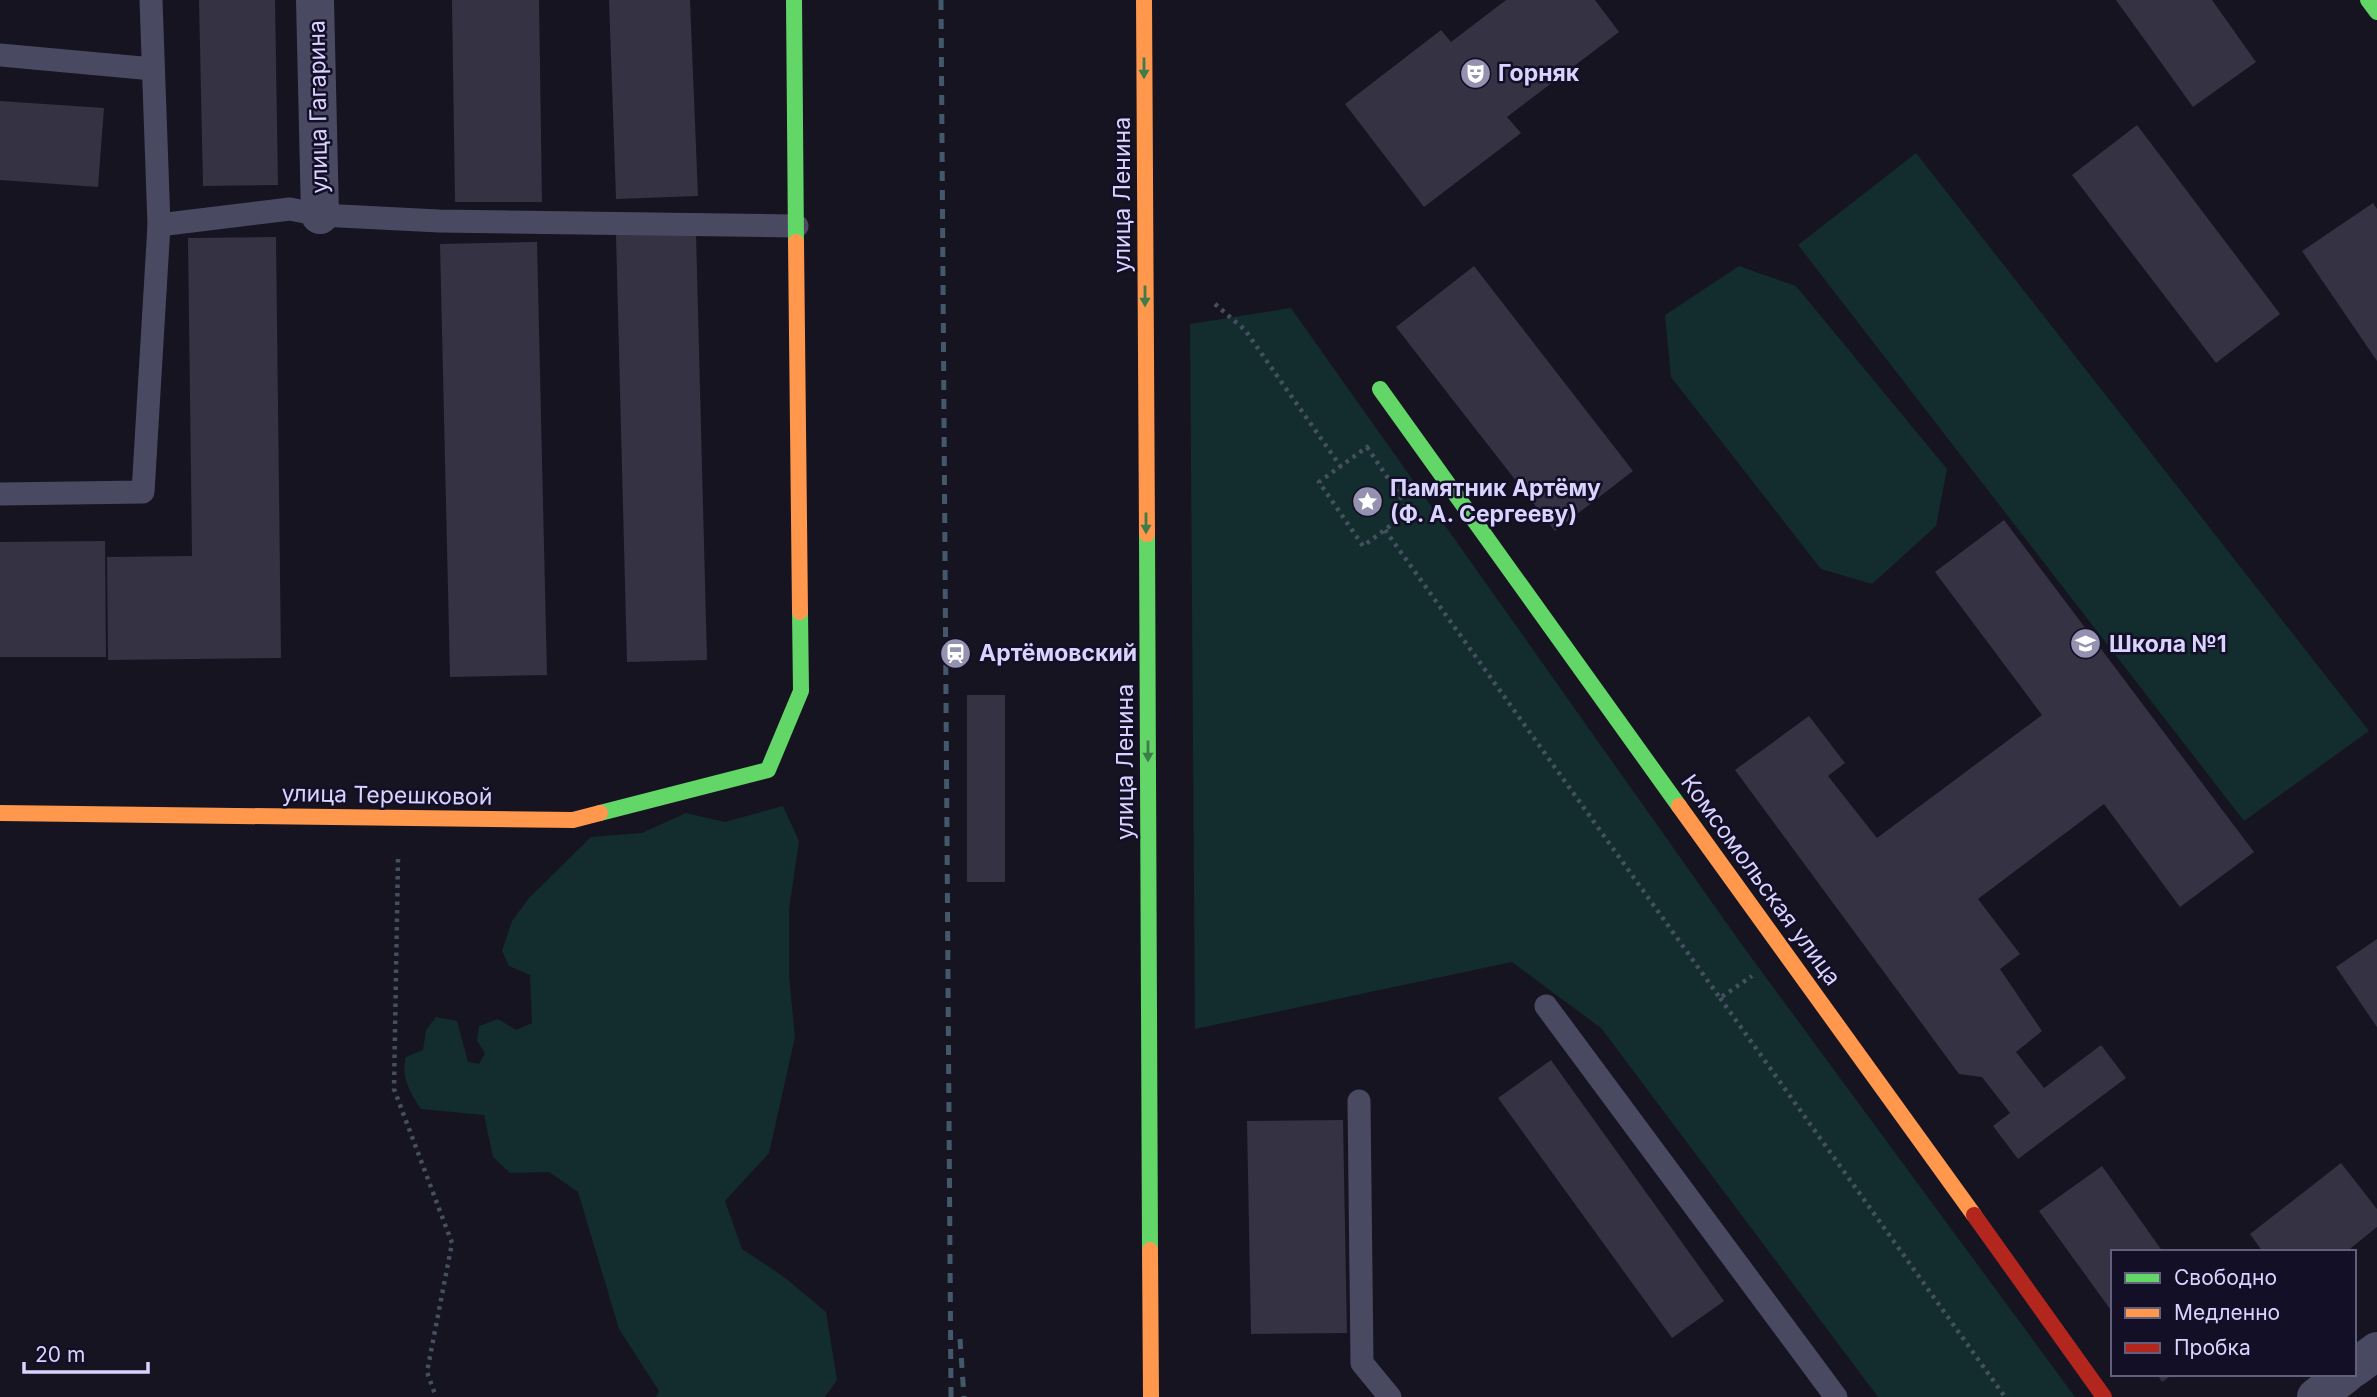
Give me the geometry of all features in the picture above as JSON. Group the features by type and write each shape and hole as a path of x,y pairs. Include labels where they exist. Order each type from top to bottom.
{"street":[{"name":"улица Гагарина","path":"315,0 320,215"},
{"path":"794,0 797,226"},
{"name":"улица Ленина","path":"1144,0 1151,1397"},
{"path":"2368,0 2377,12"},
{"name":"улица Терешковой","path":"0,813 573,820 768,770 801,691 797,226"},
{"name":"Комсомольская улица","path":"1380,389 2104,1397"},
{"path":"2356,1367 2377,1351"},
{"path":"2316,1397 2343,1376"}],"lane":[{"path":"0,494 143,492 159,225 150,0"},
{"path":"0,55 153,69"},
{"path":"159,225 290,209 320,215 439,221 797,226"},
{"path":"1546,1006 1836,1397"},
{"path":"1359,1101 1363,1363 1390,1397"}],"path":[{"path":"1215,304 1245,330 1341,467"},
{"path":"1367,447 1410,511 1385,530 1363,546 1319,482 1367,447"},
{"path":"1385,530 2004,1397"},
{"path":"398,818 394,1089 452,1243 427,1373 436,1397"},
{"path":"1720,999 1786,954"}],"green space":[{"path":"1916,153 2369,731 2244,821 1798,245"},
{"path":"1739,266 1796,286 1947,469 1936,526 1872,584 1821,569 1671,377 1665,315"},
{"path":"1291,308 1745,949 2075,1397 1878,1397 1601,1028 1512,962 1195,1029 1190,324"},
{"path":"783,806 799,841 789,909 789,976 795,1037 769,1153 725,1201 742,1249 784,1277 826,1312 837,1380 825,1397 656,1397 659,1391 619,1329 578,1192 549,1172 510,1173 493,1157 484,1115 421,1109 407,1084 404,1064 406,1057 423,1050 426,1030 436,1017 457,1021 468,1062 479,1064 485,1053 477,1041 479,1026 498,1019 516,1030 532,1023 530,975 509,966 502,951 512,921 529,898 591,837 642,833 686,813 725,822"}],"building":[{"path":"199,0 275,0 278,185 203,186"},
{"path":"452,0 539,0 542,202 455,202"},
{"path":"609,0 690,0 698,196 616,199"},
{"name":"Горняк","path":"1506,0 1595,0 1619,32 1507,117 1521,133 1424,207 1345,104 1441,30 1451,42"},
{"path":"2116,0 2212,0 2256,62 2193,107"},
{"path":"0,101 104,108 98,187 0,180"},
{"path":"2137,125 2280,314 2216,363 2072,175"},
{"path":"2373,203 2377,209 2377,361 2302,251"},
{"path":"696,233 707,660 627,662 616,235"},
{"path":"276,237 281,658 108,660 107,557 192,556 188,238"},
{"path":"537,242 547,675 450,677 440,244"},
{"path":"1474,266 1633,471 1555,531 1396,327"},
{"path":"2004,520 2254,852 2180,907 2104,804 1978,899 2020,954 2000,969 2042,1031 2016,1052 2044,1088 2101,1045 2126,1078 2018,1159 1993,1126 2010,1113 1982,1077 1959,1074 1735,770 1809,716 1845,763 1828,776 1877,838 2042,715 1935,572"},
{"path":"105,541 106,657 0,657 0,542"},
{"path":"967,695 1005,695 1005,882 967,882"},
{"path":"2377,939 2377,1027 2336,967"},
{"path":"1551,1060 1724,1301 1672,1338 1498,1098"},
{"path":"1343,1120 1347,1333 1251,1334 1247,1121"},
{"path":"2341,1163 2377,1209 2377,1227 2348,1250 2262,1250 2250,1234"},
{"path":"2102,1166 2162,1250 2111,1250 2111,1310 2039,1211"},
{"path":"2158,1376 2170,1376 2162,1382"}],"railway":[{"path":"941,0 951,1397"},
{"path":"960,1339 964,1397"}],"traffic: fast":[{"path":"794,0 796,242"},
{"path":"2368,0 2377,12"},
{"path":"1380,389 1679,806"},
{"path":"1147,534 1150,1250"},
{"path":"600,813 768,770 801,691 800,612"}],"traffic: slow":[{"path":"1144,0 1147,534"},
{"path":"796,242 800,612"},
{"path":"1679,806 1974,1215"},
{"path":"0,813 573,820 600,813"},
{"path":"1150,1250 1151,1397"}],"traffic: jam":[{"path":"1974,1215 2104,1397"}],"place":[{"name":"Горняк","path":"1475,73"},
{"name":"Памятник Артёму (Ф. А. Сергееву)","path":"1367,501"},
{"name":"Школа №1","path":"2086,644"},
{"name":"Артёмовский","path":"956,653"}]}
